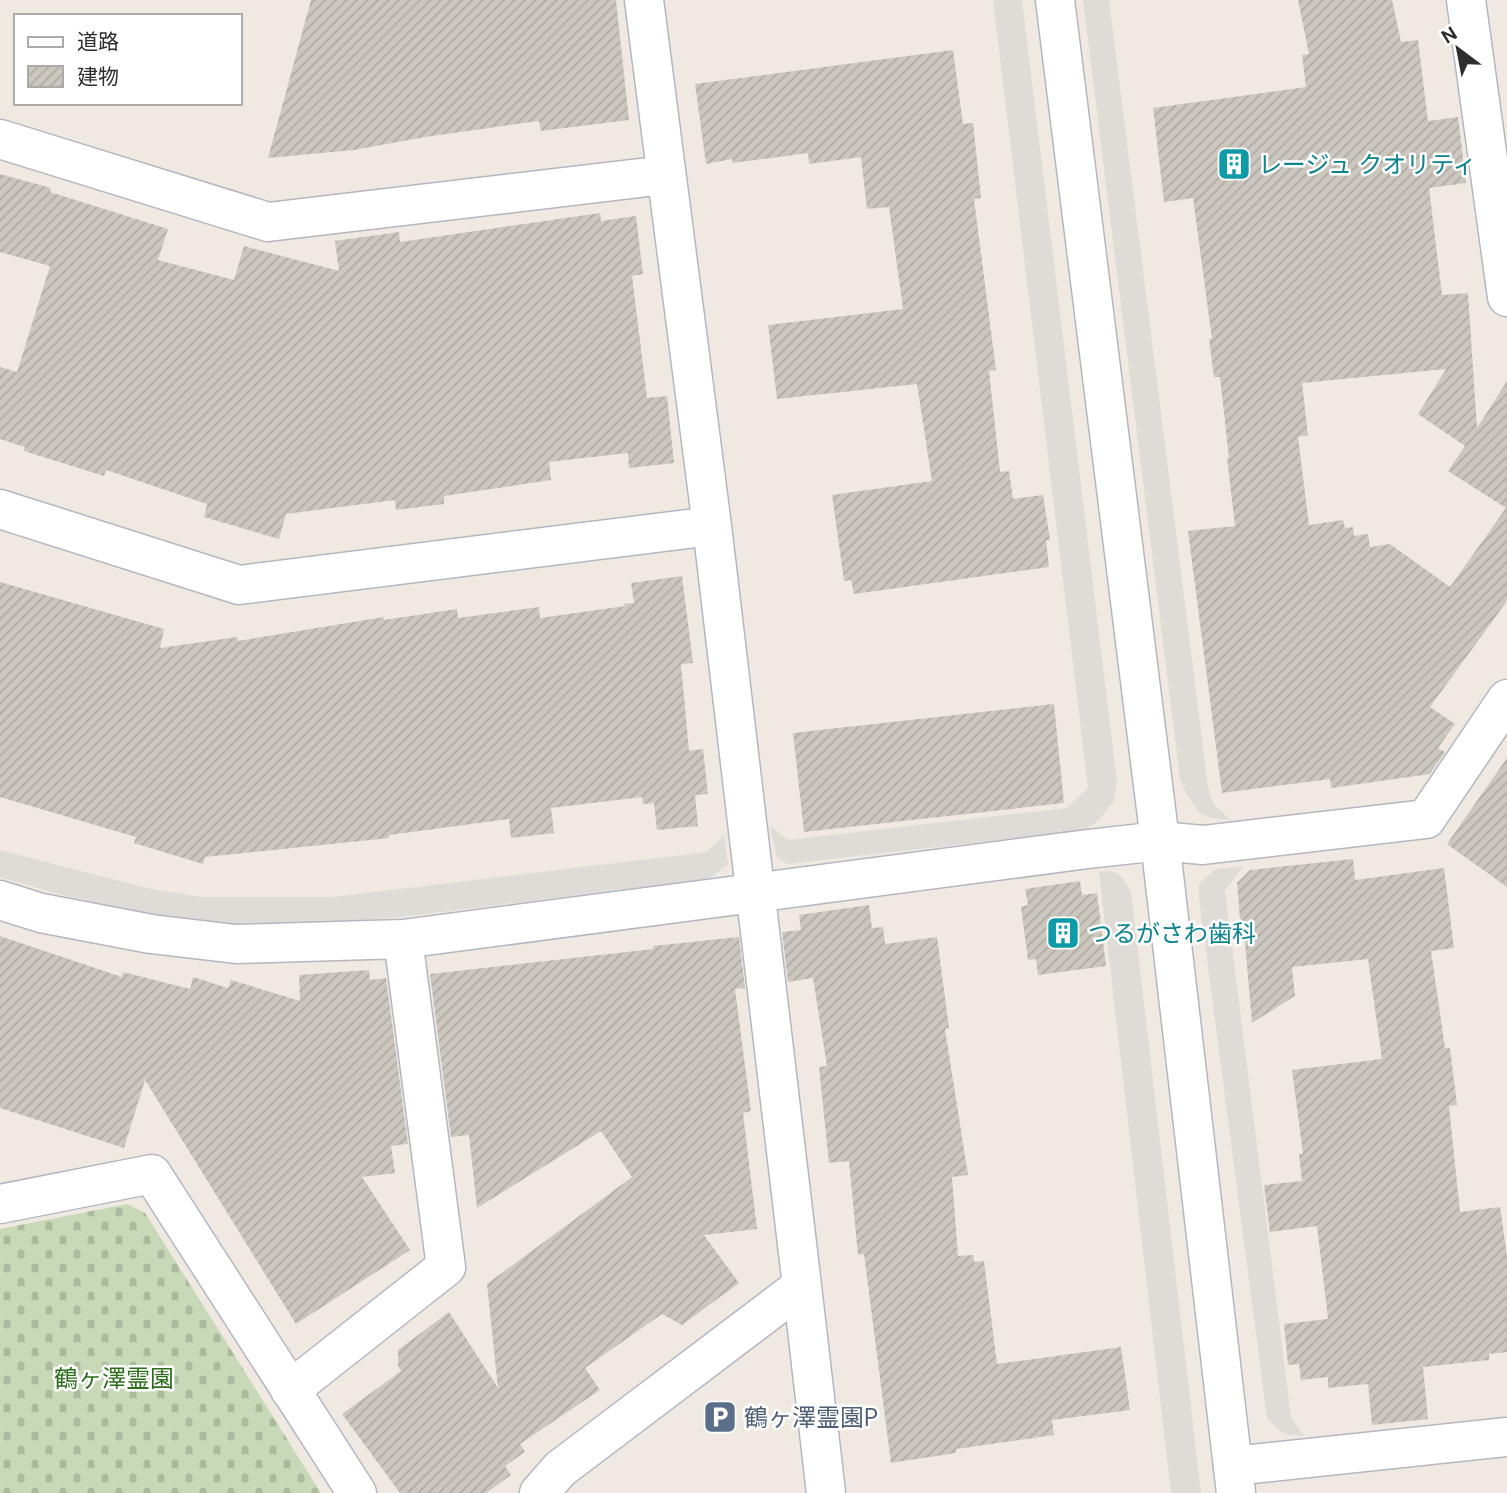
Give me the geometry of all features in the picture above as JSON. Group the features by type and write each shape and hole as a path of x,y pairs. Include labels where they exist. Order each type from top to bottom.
{"street":[{"path":"644,0 712,526 826,1493"},
{"path":"1055,0 1160,841 1235,1480 1507,1437"},
{"path":"1466,0 1507,297"},
{"path":"0,139 268,222 665,175"},
{"path":"0,509 239,585 712,526"},
{"path":"0,900 41,913 139,932 236,944 403,939 1160,841 1203,845 1426,819 1507,699"},
{"path":"290,1390 446,1267 403,939"},
{"path":"0,1204 152,1174 357,1493"},
{"path":"539,1493 560,1469 802,1286"}],"green space":[{"name":"鶴ヶ澤霊園","path":"127,1204 145,1213 321,1493 0,1493 0,1229"}],"shaded area":[{"path":"993,0 1022,0 1117,782 1114,801 1098,821 1085,830 787,864 777,857 770,826 788,840 1067,808 1088,788"},
{"path":"1083,0 1109,0 1208,787 1214,805 1231,820 1210,818 1199,813 1180,778"},
{"path":"724,835 728,864 709,879 400,917 309,925 214,926 165,919 58,894 0,877 0,850 151,889 201,897 333,897 707,852"},
{"path":"1244,866 1225,890 1291,1417 1304,1436 1288,1435 1267,1418 1199,898 1199,884 1216,869"},
{"path":"1107,871 1121,876 1131,892 1201,1493 1171,1493 1099,872"}],"building":[{"path":"311,0 616,0 629,120 541,131 539,121 354,150 268,158"},
{"path":"1298,0 1392,0 1401,42 1418,40 1428,121 1458,117 1466,183 1429,188 1442,295 1468,293 1477,428 1507,381 1507,601 1430,707 1455,724 1438,748 1445,752 1430,774 1331,788 1330,779 1222,793 1188,531 1235,526 1229,458 1220,377 1214,377 1209,339 1212,339 1193,198 1164,202 1153,108 1306,87 1302,55 1309,54","holes":["1446,369 1418,414 1465,446 1448,471 1506,508 1450,587 1390,544 1370,547 1368,534 1354,536 1353,527 1345,528 1343,520 1309,525 1298,437 1308,435 1302,383"]},
{"path":"953,50 963,124 973,123 981,198 974,199 996,370 989,371 1000,472 1009,471 1013,499 1043,495 1050,540 1046,540 1049,567 854,594 851,580 844,581 832,495 932,481 917,384 777,399 768,325 903,309 889,207 867,209 861,157 809,164 808,153 733,163 732,159 706,164 695,84"},
{"path":"0,174 51,188 50,192 168,229 158,260 234,280 244,246 339,271 335,241 399,232 400,242 600,213 601,221 636,216 643,274 632,276 647,398 667,396 674,463 629,468 628,453 549,462 551,480 444,496 444,504 396,510 395,500 286,514 279,539 204,517 207,504 106,470 104,476 24,451 25,447 0,439 0,367 17,372 50,266 0,252"},
{"path":"682,576 693,663 681,664 689,751 703,749 708,794 695,795 698,826 657,830 654,803 643,804 642,797 551,808 554,833 511,838 509,819 389,835 389,838 205,857 203,864 134,843 136,837 0,797 0,582 164,629 160,648 237,637 238,641 384,617 384,620 457,609 458,618 539,607 540,618 625,606 624,604 634,603 631,583"},
{"path":"1054,704 1064,803 804,832 793,733"},
{"path":"1507,758 1507,887 1447,844"},
{"path":"1353,859 1355,880 1444,868 1454,948 1431,951 1445,1048 1450,1048 1457,1105 1449,1106 1460,1212 1500,1207 1507,1256 1507,1352 1489,1354 1489,1360 1423,1367 1428,1419 1372,1425 1368,1384 1328,1388 1328,1377 1301,1380 1299,1364 1288,1365 1284,1324 1328,1319 1317,1226 1270,1232 1264,1185 1302,1181 1299,1154 1303,1154 1292,1070 1382,1059 1368,959 1292,967 1295,996 1252,1023 1237,883 1250,870"},
{"name":"つるがさわ歯科","path":"1080,881 1082,895 1097,893 1106,966 1038,975 1036,959 1028,960 1021,907 1028,905 1025,889"},
{"path":"869,905 872,928 883,927 885,944 937,937 949,1028 945,1029 968,1175 952,1177 958,1256 973,1255 974,1262 984,1261 997,1364 1121,1347 1130,1410 1052,1420 1054,1435 956,1449 956,1453 891,1463 864,1254 858,1255 849,1161 829,1163 819,1067 827,1066 813,978 788,982 782,932 801,930 799,915"},
{"path":"0,936 122,977 123,972 190,989 193,977 228,988 231,980 300,1001 299,975 369,970 370,980 386,978 408,1144 391,1146 395,1173 362,1177 410,1250 296,1324 145,1080 124,1148 0,1108"},
{"path":"739,937 745,988 735,989 751,1111 743,1113 757,1229 704,1235 739,1283 682,1325 662,1314 585,1368 600,1390 520,1444 525,1452 505,1466 511,1475 486,1493 400,1493 342,1414 401,1371 398,1366 398,1350 449,1312 498,1388 487,1284 632,1177 601,1131 477,1208 469,1135 451,1137 430,974"}],"place":[{"name":"レージュ クオリティ","path":"1234,164"},
{"name":"つるがさわ歯科","path":"1063,933"},
{"name":"鶴ヶ澤霊園P","path":"720,1417"}]}
